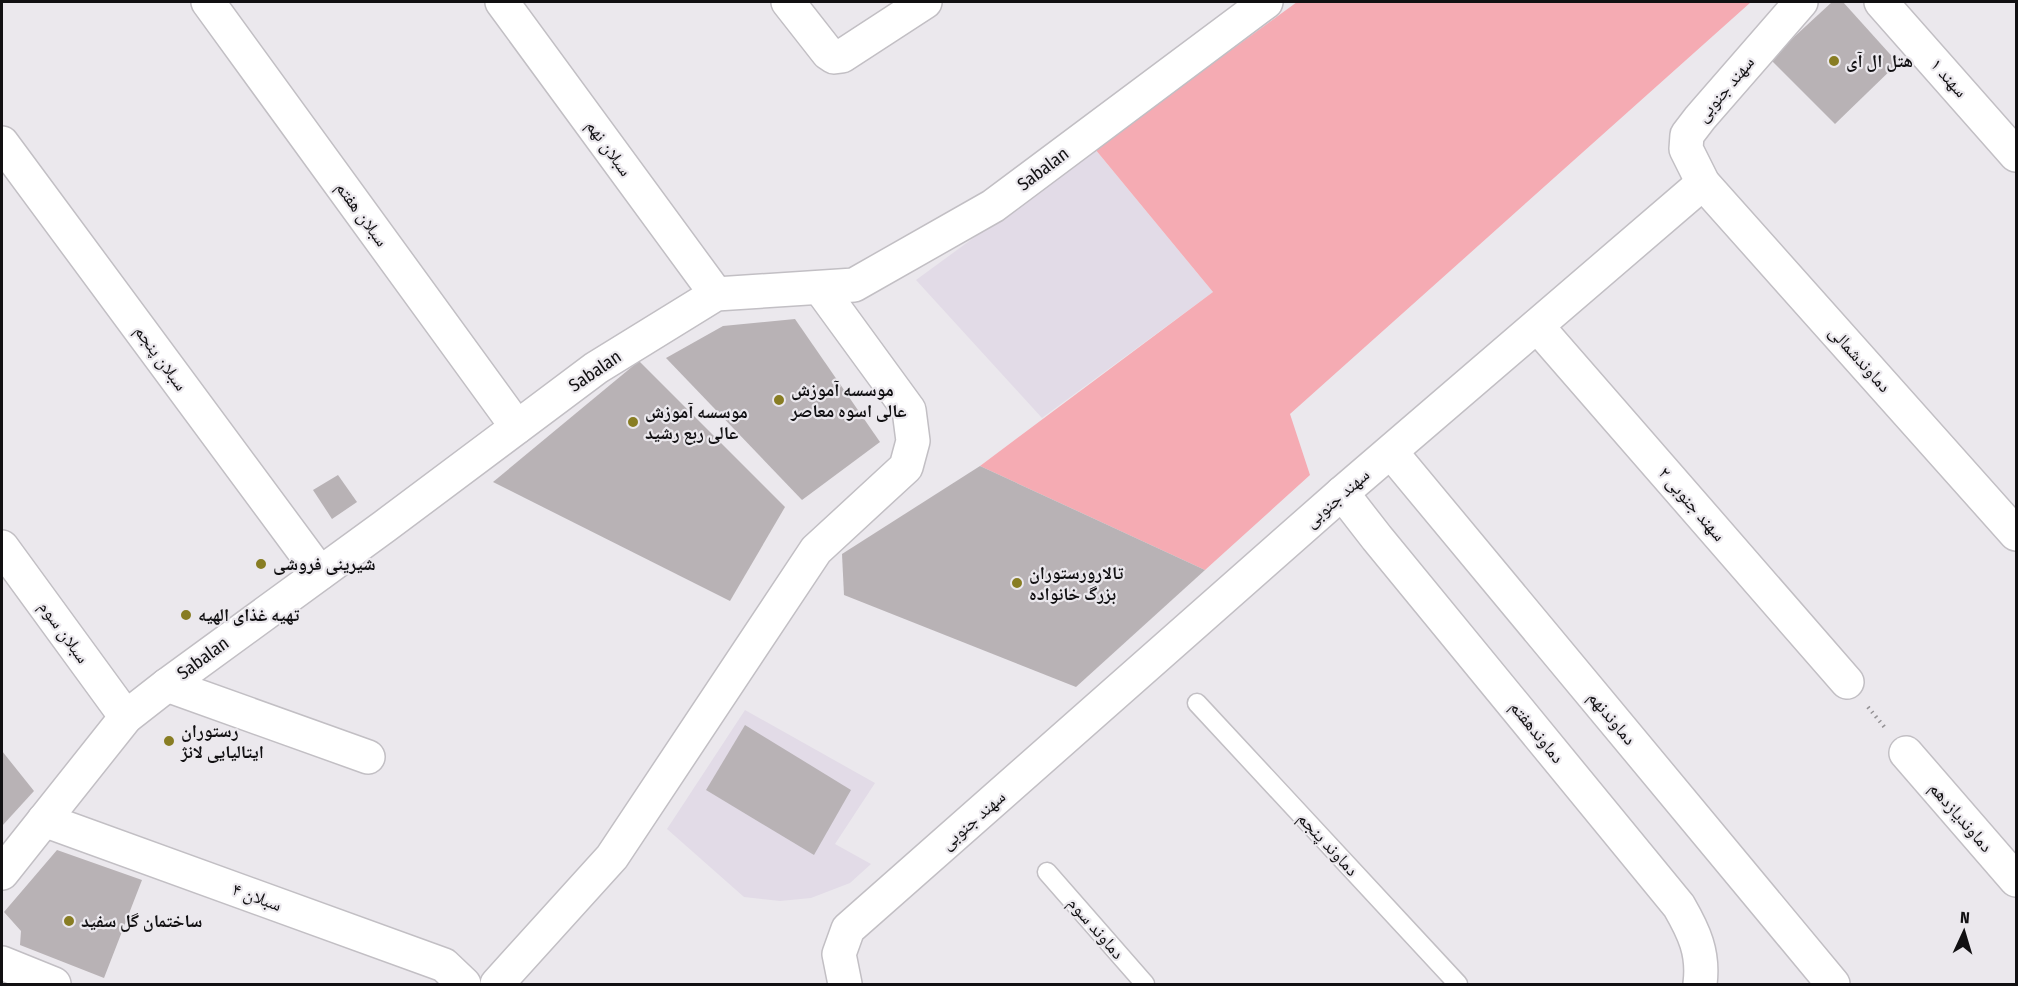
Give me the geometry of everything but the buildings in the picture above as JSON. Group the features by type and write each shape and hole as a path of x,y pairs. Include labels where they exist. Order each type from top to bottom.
{"street":[{"name":"سبلان هفتم","path":"208,2 517,427"},
{"name":"سبلان نهم","path":"502,2 716,294"},
{"path":"788,2 828,54 834,57 842,56 925,2"},
{"name":"Sabalan","path":"2,873 126,717 596,368 716,294 854,285 993,206 1266,2"},
{"name":"سهند جنوبی","path":"845,984 839,954 848,929 1342,493 1703,183 1686,148 1687,135 1801,2"},
{"name":"سهند ۱","path":"1881,2 2016,154"},
{"name":"سبلان پنجم","path":"2,142 320,573"},
{"name":"دماوندشمالی","path":"1703,183 2016,534"},
{"path":"496,984 612,857 816,550 906,467 913,441 909,410 820,288"},
{"name":"سهند جنوبی ۲","path":"1537,326 1847,682"},
{"name":"دماوندنهم","path":"1391,452 1833,984"},
{"name":"دماوندهفتم","path":"1342,493 1679,906 1695,934 1702,969 1700,984"},
{"name":"سبلان سوم","path":"2,547 126,717"},
{"path":"167,685 368,757"},
{"name":"دماوندیازدهم","path":"1905,753 2016,880"},
{"name":"سبلان ۴","path":"44,820 444,965 464,984"},
{"path":"2,963 54,984"}],"lane":[{"name":"دماوند پنجم","path":"1197,704 1458,984"},
{"name":"دماوند سوم","path":"1047,872 1144,984"}],"path":[{"path":"1847,682 1905,753"}],"shaded area":[{"path":"1297,2 1751,2 1290,414 1310,475 1205,570 980,466 1213,292 1095,149"},
{"path":"1095,149 1213,292 1042,418 916,280"},
{"path":"745,710 875,783 835,844 871,864 850,883 811,898 780,901 744,897 667,829"}],"place":[{"name":"هتل ال آی","path":"1834,61"},
{"name":"موسسه آموزش عالی اسوه معاصر","path":"779,400"},
{"name":"موسسه آموزش عالی ربع رشید","path":"633,422"},
{"name":"شیرینی فروشی","path":"261,564"},
{"name":"تالارورستوران بزرگ خانواده","path":"1017,583"},
{"name":"تهیه غذای الهیه","path":"186,615"},
{"name":"رستوران ایتالیایی لانژ","path":"169,741"},
{"name":"ساختمان گل سفید","path":"69,921"}]}
